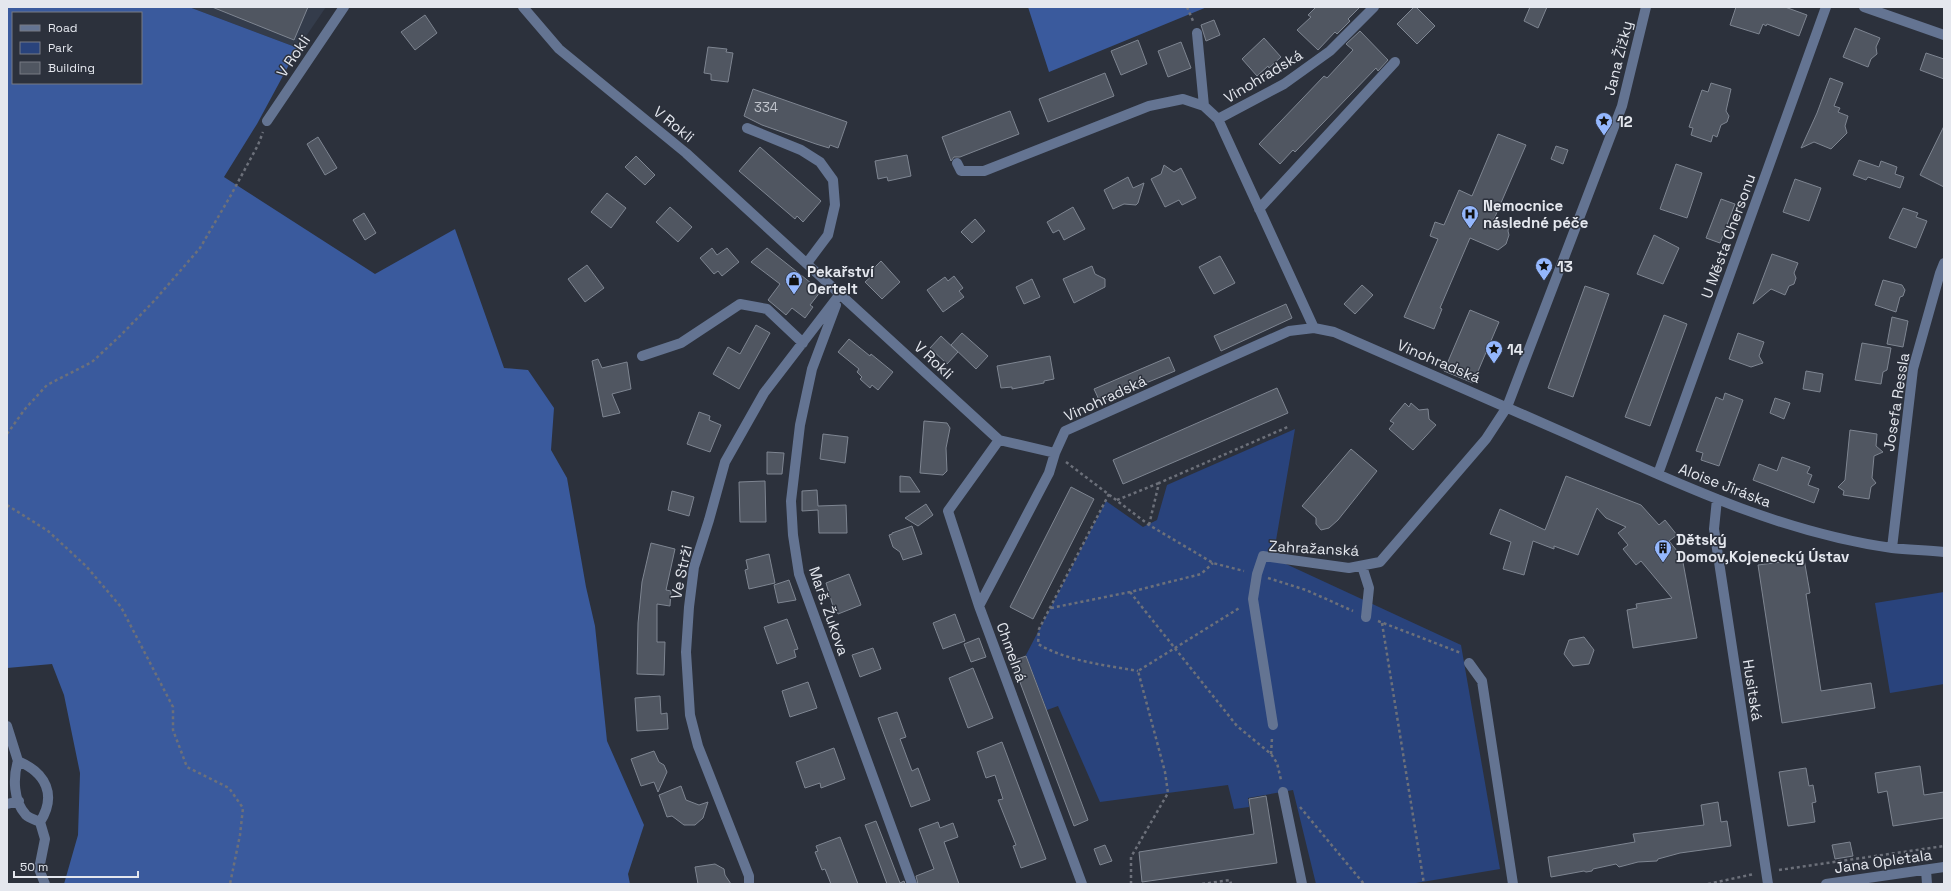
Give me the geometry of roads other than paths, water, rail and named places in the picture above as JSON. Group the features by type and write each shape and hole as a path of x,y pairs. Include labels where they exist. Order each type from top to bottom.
{"street":[{"name":"V Rokli","path":"267,121 344,7"},
{"name":"V Rokli","path":"523,7 559,49 686,153 999,440 1055,453"},
{"name":"Vinohradská","path":"1218,119 1284,84 1296,76 1330,51 1374,7"},
{"name":"Jana Žižky","path":"1507,407 1622,106 1646,7"},
{"name":"U Města Chersonu","path":"1658,474 1826,7"},
{"path":"1864,7 1944,35"},
{"path":"1197,33 1203,73 1204,106"},
{"path":"1259,209 1395,62"},
{"name":"Vinohradská","path":"957,163 962,171 984,171 1149,106 1182,99 1204,106 1218,119 1314,328"},
{"path":"747,128 801,150 820,162 833,180 835,205 828,235 807,263"},
{"name":"Josefa Ressla","path":"1892,548 1913,369 1944,263"},
{"name":"Ve Strži","path":"749,884 749,876 698,746 690,715 686,652 689,607 694,567 725,462 764,393 840,294"},
{"name":"Marš. Žukova","path":"840,294 812,369 800,425 791,501 793,535 799,574 912,884"},
{"path":"642,356 681,343 740,304 766,309 803,343"},
{"name":"Vinohradská","path":"979,606 1049,473 1055,453 1065,432 1289,331 1314,328 1334,332 1507,407"},
{"name":"Aloise Jiráska","path":"1507,407 1717,499 1777,521 1832,536 1892,548 1944,552"},
{"name":"Zahražanská","path":"1273,725 1253,599 1257,574 1263,556 1349,568 1380,562 1486,439 1507,407"},
{"name":"Chmelná","path":"999,440 948,511 979,606 1082,884"},
{"name":"Husitská","path":"1717,499 1714,530 1768,884"},
{"path":"1362,566 1369,588 1366,617"},
{"path":"1469,663 1482,681 1513,884"},
{"path":"7,726 18,761 14,778 19,801 26,815 40,822 45,839 39,869 45,884"},
{"path":"18,761 30,766 44,780 49,800 46,813 40,822"},
{"path":"1283,792 1302,884"},
{"path":"7,804 19,801"},
{"name":"Jana Opletala","path":"1826,884 1944,868"},
{"path":"1926,870 1927,884"}],"place":[{"name":"12","path":"1604,136"},
{"name":"Nemocnice následné péče","path":"1470,229"},
{"name":"13","path":"1544,281"},
{"name":"Pekařství Oertelt","path":"794,295"},
{"name":"14","path":"1494,364"},
{"name":"Dětský Domov,Kojenecký Ústav","path":"1663,563"}]}
